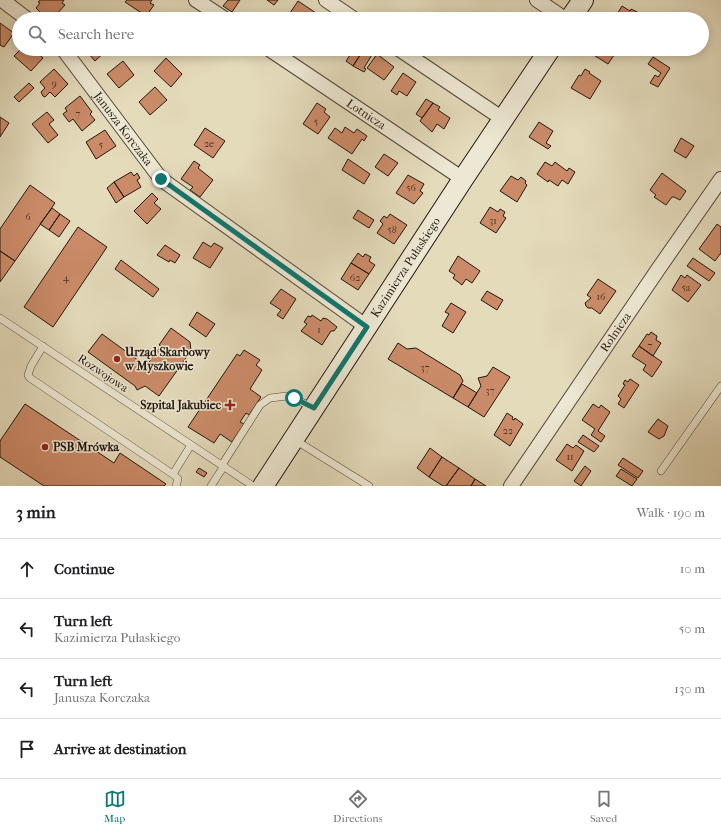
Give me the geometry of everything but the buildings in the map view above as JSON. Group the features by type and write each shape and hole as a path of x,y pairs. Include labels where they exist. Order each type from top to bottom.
{"main road":[{"path":"575,12 584,0"},
{"name":"Kazimierza Pułaskiego","path":"263,486 463,179 545,56"}],"street":[{"path":"2,0 18,12"},
{"path":"196,0 214,12"},
{"path":"326,0 344,12"},
{"path":"537,0 555,12"},
{"name":"Janusza Korczaka","path":"68,56 161,179 367,327"},
{"name":"Lotnicza","path":"279,56 463,179"},
{"path":"409,56 503,119"},
{"name":"Rolnicza","path":"511,486 721,179"}],"lane":[{"name":"Rozwojowa","path":"0,318 253,486"},
{"path":"43,346 31,366 28,375 30,378 173,474 178,479 176,486"},
{"path":"661,471 721,386"},
{"path":"211,486 260,405 270,398 286,396 294,398 314,408"},
{"path":"293,439 369,486"},
{"path":"173,474 191,445"}],"place":[{"name":"Urząd Skarbowy w Myszkowie","path":"117,359"},
{"name":"Szpital Jakubiec","path":"230,405"},
{"name":"PSB Mrówka","path":"45,447"}],"route":[{"path":"161,179 367,327 314,408 294,398"}]}
